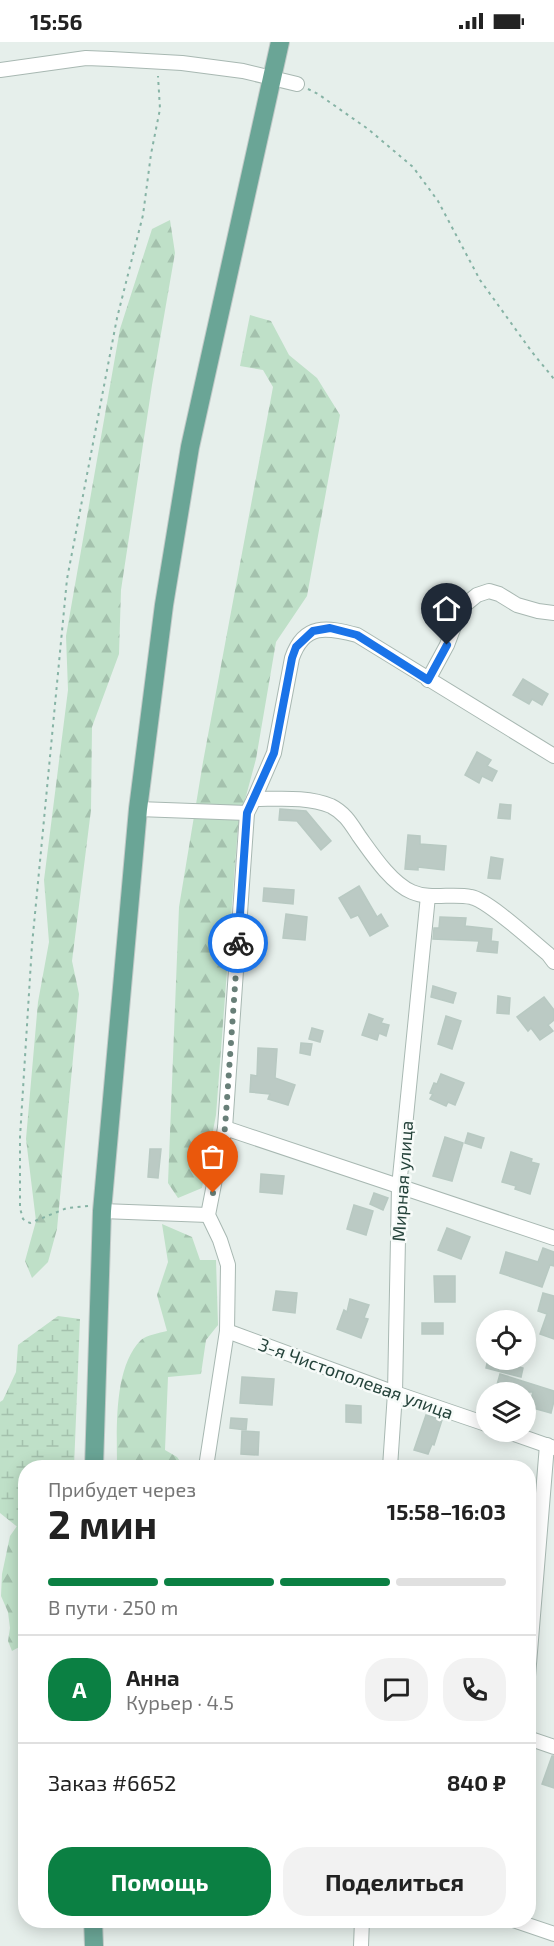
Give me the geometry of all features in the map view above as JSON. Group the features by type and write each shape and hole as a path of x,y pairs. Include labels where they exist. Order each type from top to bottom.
{"main road":[{"path":"94,1460 102,1211 138,809 165,605 190,447 280,42"},
{"path":"93,1928 94,1946"}],"street":[{"path":"0,70 86,58 182,63 243,71 297,84"},
{"path":"428,680 447,645 461,608 477,595 489,591 517,604 538,611 554,613"},
{"path":"207,1460 227,1331 228,1265 220,1240 208,1215 225,1128 247,813 274,753 296,647 313,631 330,628 357,635 554,756"},
{"path":"254,799 319,802 333,807 344,814 375,858 401,886 413,893 428,896 458,895 480,899 552,954"},
{"path":"138,809 247,813"},
{"name":"Мирная улица","path":"390,1460 395,1393 399,1187 428,896"},
{"path":"225,1128 554,1238"},
{"path":"102,1211 208,1215"},
{"name":"3-я Чистополевая улица","path":"227,1331 476,1421"},
{"path":"536,1441 551,1446 536,1577"},
{"path":"540,1528 554,1532"},
{"path":"536,1741 554,1747"},
{"path":"361,1946 362,1928"},
{"path":"536,1928 554,1934"}],"path":[{"path":"102,1211 87,1206 67,1208 30,1223 23,1219 20,1209 20,1137 33,933 67,579 117,318 143,215 160,109 156,62"},
{"path":"297,84 318,94 368,129 413,167 438,201 480,280 554,379"}],"green space":[{"path":"170,220 175,253 152,385 121,590 119,654 92,727 91,810 72,961 79,994 57,1229 48,1262 32,1278 25,1261 36,1221 26,1139 38,1002 49,942 44,880 68,690 66,636 120,329 152,229"},
{"path":"250,315 271,321 289,355 317,378 340,415 307,596 276,642 256,759 238,826 216,1115 202,1188 178,1198 168,1183 179,907 203,762 273,387 263,370 240,366"},
{"path":"162,1224 192,1237 200,1260 216,1260 218,1325 206,1340 201,1374 168,1377 165,1450 179,1460 117,1460 118,1400 125,1366 141,1340 167,1331 157,1295 168,1262"},
{"path":"58,1316 80,1319 74,1460 18,1460 18,1527 0,1513 0,1402 16,1372 18,1345"},
{"path":"17,1526 18,1648 12,1651 8,1641 10,1628 8,1612 1,1596 2,1574 10,1536"}],"building":[{"path":"523,679 548,694 542,705 532,699 529,704 513,695"},
{"path":"477,752 491,760 487,766 497,771 492,781 482,776 479,783 465,775"},
{"path":"500,804 511,805 510,819 498,818"},
{"path":"280,809 306,811 331,841 321,850 297,821 279,820"},
{"path":"408,835 420,836 420,844 446,846 444,870 418,867 418,870 405,869"},
{"path":"491,857 503,859 500,879 488,878"},
{"path":"359,886 377,917 381,914 388,926 370,936 358,915 351,918 339,898"},
{"path":"264,888 294,890 293,904 263,901"},
{"path":"286,914 307,917 305,940 283,938"},
{"path":"440,917 466,918 465,926 492,929 491,941 498,942 497,953 477,951 479,941 433,939 434,928 439,928"},
{"path":"433,986 456,993 453,1003 431,997"},
{"path":"498,996 510,998 509,1014 497,1013"},
{"path":"544,997 554,1010 554,1020 548,1025 553,1031 540,1040 531,1028 528,1031 517,1017"},
{"path":"369,1014 383,1019 381,1023 389,1025 386,1036 379,1033 377,1040 362,1035"},
{"path":"446,1016 461,1021 452,1049 438,1044"},
{"path":"312,1028 323,1031 320,1042 309,1039"},
{"path":"301,1043 312,1044 310,1055 300,1053"},
{"path":"258,1048 277,1049 275,1078 295,1085 288,1105 268,1099 270,1094 250,1092 251,1075 257,1076"},
{"path":"441,1074 464,1083 455,1105 448,1102 446,1106 430,1099 434,1083 437,1084"},
{"path":"468,1133 484,1138 481,1148 465,1143"},
{"path":"445,1137 463,1143 452,1181 433,1176"},
{"path":"150,1149 161,1149 158,1178 148,1177"},
{"path":"511,1152 532,1159 531,1162 539,1164 530,1194 515,1189 516,1186 502,1182"},
{"path":"261,1174 284,1176 282,1194 260,1192"},
{"path":"374,1193 388,1198 383,1210 370,1204"},
{"path":"354,1205 373,1211 366,1235 347,1229"},
{"path":"447,1228 470,1237 461,1259 438,1250"},
{"path":"543,1248 554,1252 554,1266 550,1265 542,1287 500,1273 506,1252 538,1262"},
{"path":"434,1276 455,1276 455,1302 435,1302"},
{"path":"276,1291 297,1293 295,1313 273,1310"},
{"path":"543,1293 554,1296 554,1339 540,1334 547,1314 538,1311"},
{"path":"350,1299 369,1305 364,1318 368,1319 361,1338 337,1329 344,1310 347,1312"},
{"path":"422,1323 443,1323 443,1334 422,1334"},
{"path":"494,1370 523,1370 521,1377"},
{"path":"500,1374 525,1382 498,1382"},
{"path":"242,1377 274,1379 272,1405 240,1403"},
{"path":"536,1385 554,1391 551,1413 536,1409"},
{"path":"346,1405 361,1406 361,1423 346,1422"},
{"path":"426,1415 442,1420 434,1445 432,1444 428,1454 414,1450"},
{"path":"231,1418 247,1419 246,1430 230,1428"},
{"path":"242,1431 259,1432 258,1455 241,1454"},
{"path":"552,1756 554,1756 554,1788 542,1784"}],"way so far":[{"path":"213,1193 225,1128 238,943"}],"route":[{"path":"238,943 247,813 274,753 296,647 313,631 330,628 357,635 428,680 447,645"}]}
